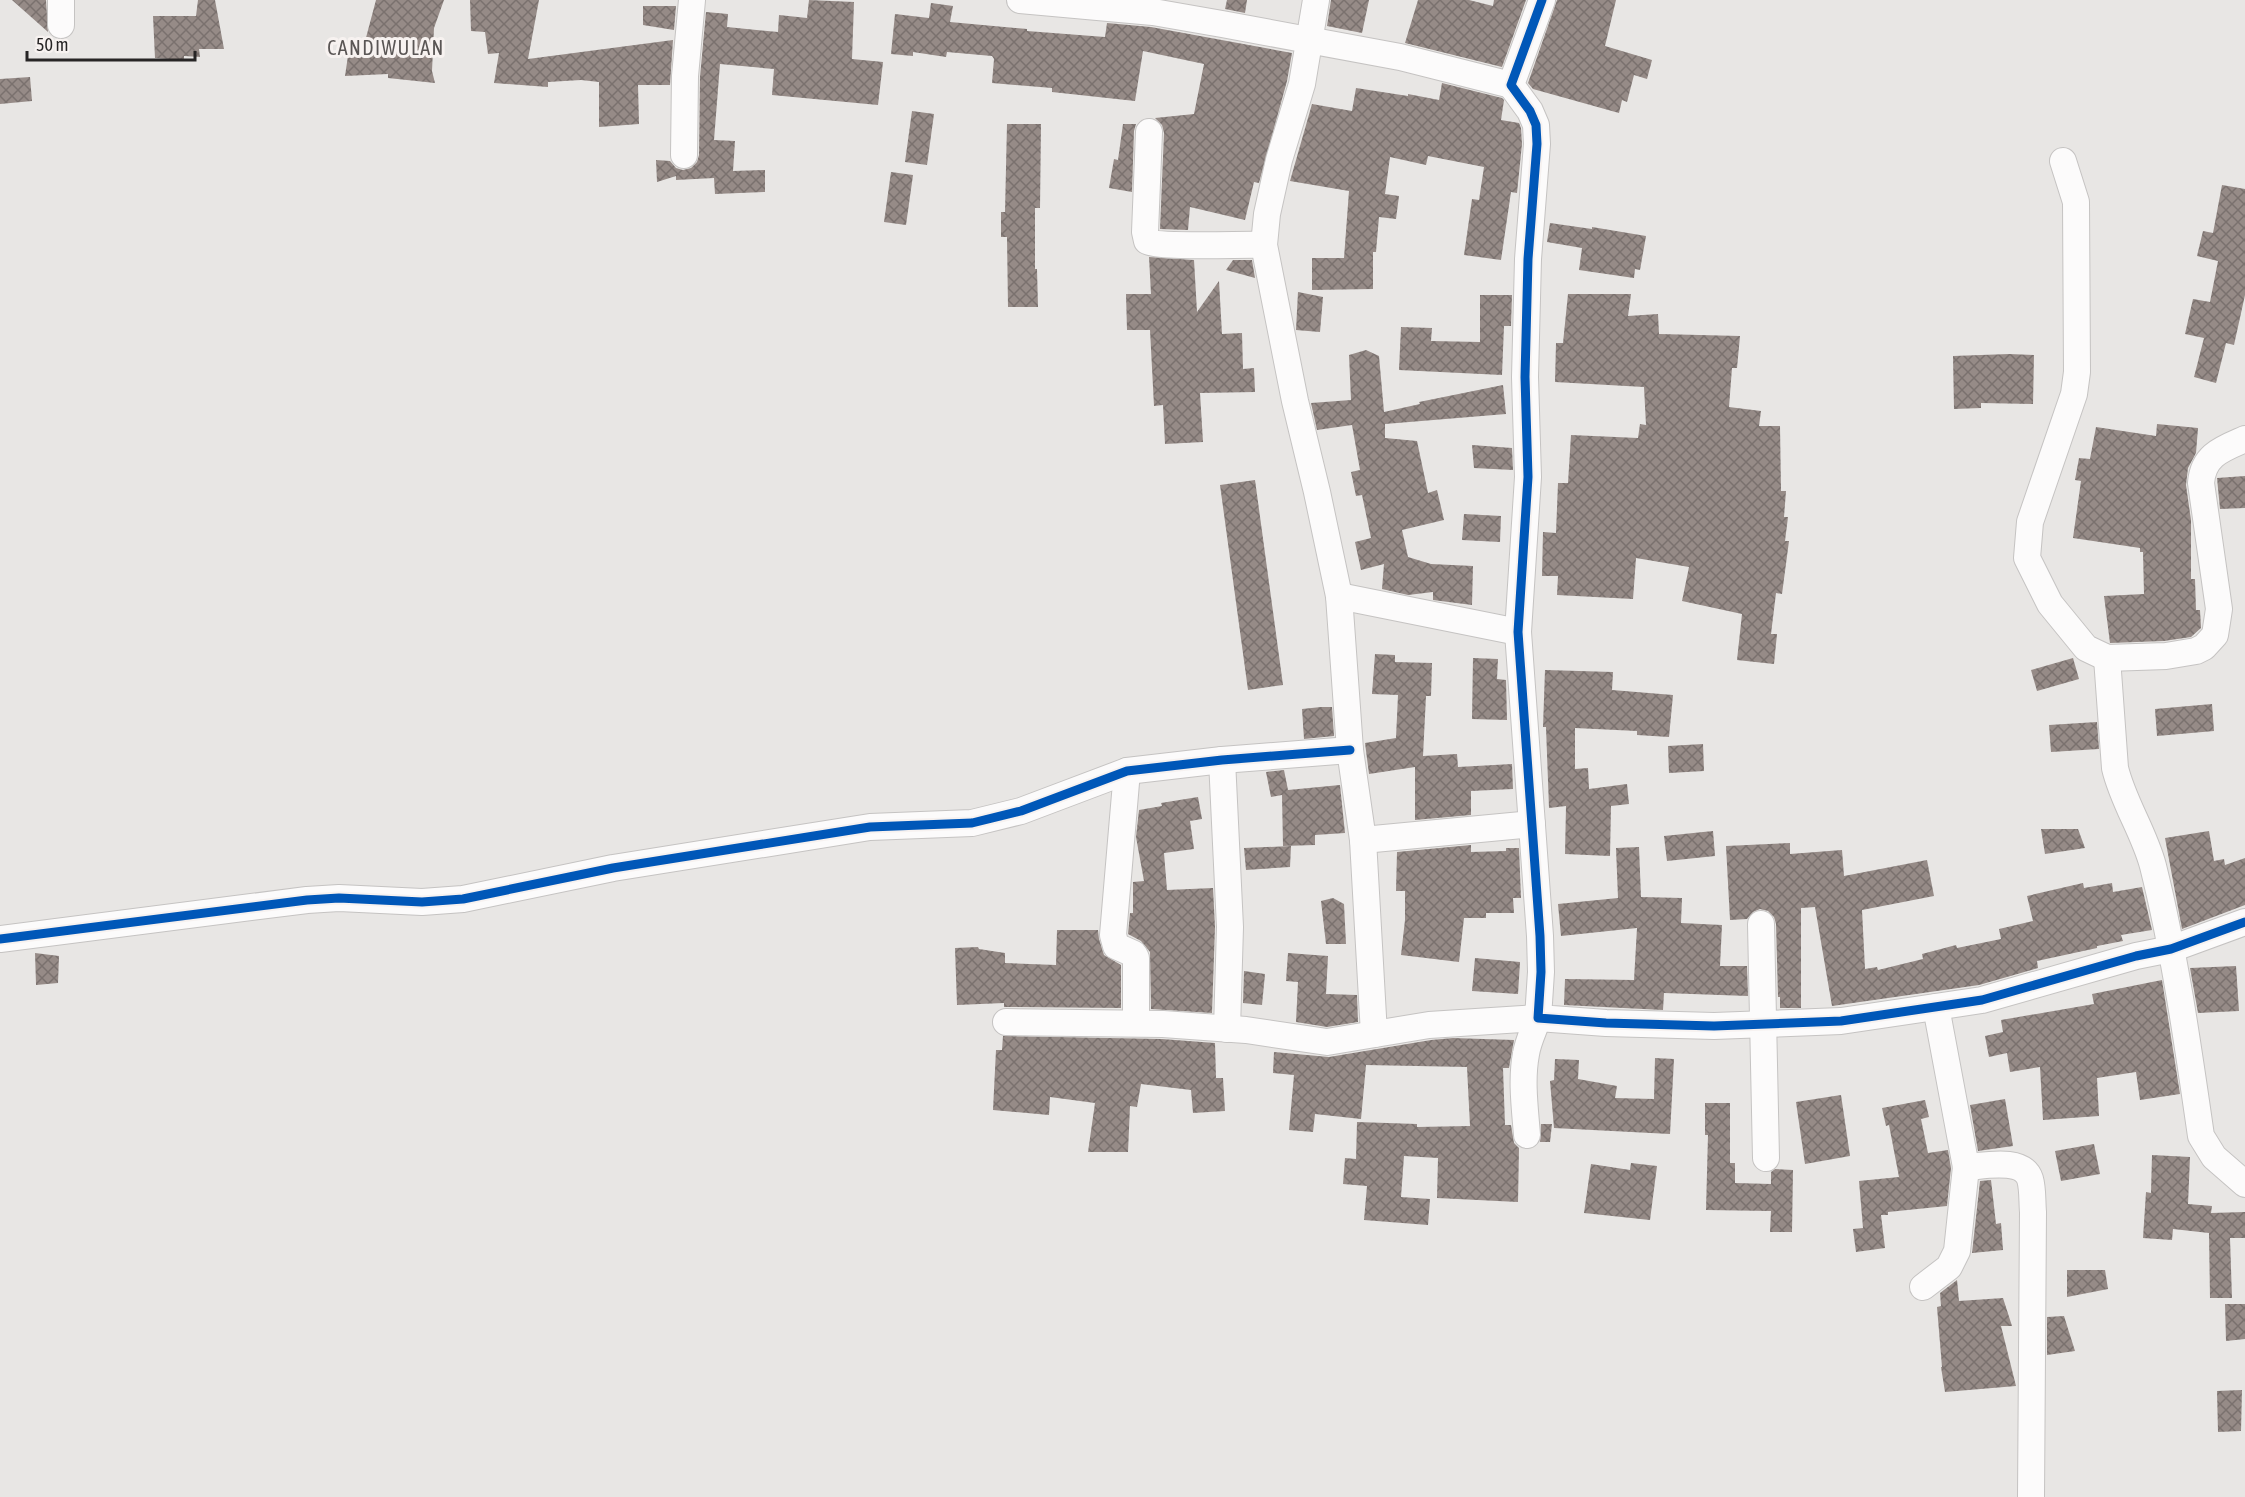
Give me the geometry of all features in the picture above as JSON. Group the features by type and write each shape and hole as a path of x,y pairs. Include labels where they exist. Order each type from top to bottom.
{"street":[{"path":"684,155 685,76 692,0"},
{"path":"1020,0 1153,6 1400,57 1511,85 1530,111 1536,125 1537,144 1528,259 1525,377 1527,477 1518,632 1540,936 1540,981 1538,1018 1525,1056 1527,1136"},
{"path":"1316,0 1302,84 1273,183 1264,244 1295,402 1339,596 1350,750 1363,840 1374,1034"},
{"path":"1511,85 1542,0"},
{"path":"1149,132 1145,227 1147,241 1168,244 1264,244"},
{"path":"2063,161 2076,202 2077,372 2074,394 2030,522 2027,558 2050,604 2086,648 2107,658 2186,653 2204,647 2215,635 2219,618 2219,599 2201,483 2202,473 2205,464 2212,456 2245,439"},
{"path":"1339,596 1518,632"},
{"path":"2107,658 2115,768 2145,842 2171,949 2203,1140 2214,1158 2245,1184"},
{"path":"0,939 308,900 339,898 422,902 463,899 613,868 870,827 972,823 1021,811 1127,771 1222,760 1350,750"},
{"path":"1222,760 1230,927 1227,1029"},
{"path":"1127,771 1113,935 1116,946 1134,954 1136,958 1136,1023"},
{"path":"1363,840 1532,824"},
{"path":"1006,1022 1136,1023 1227,1029 1327,1042 1429,1025 1538,1018 1606,1023 1714,1026 1841,1022 1982,1000 2136,956 2171,949 2245,922"},
{"path":"1761,924 1766,1158"},
{"path":"1923,1287 1949,1267 1957,1251 1966,1167 1936,1007"},
{"path":"1966,1167 2017,1166 2025,1170 2031,1181 2033,1212 2031,1497"}],"building":[{"path":"12,0 46,0 48,32"},
{"path":"198,0 215,0 224,49 199,49 200,57 184,56 184,60 155,58 153,16 196,16"},
{"path":"376,0 444,0 434,28 432,71 435,83 388,78 388,74 345,76 349,49 363,49"},
{"path":"470,0 539,0 528,59 673,40 670,85 638,85 639,124 599,127 599,82 581,80 548,82 548,87 494,83 499,53 488,54 485,32 471,31"},
{"path":"809,0 854,2 852,59 883,62 878,105 772,95 774,69 720,64 714,140 735,141 733,171 765,170 765,192 715,194 714,178 676,180 676,176 657,182 656,160 670,161 676,168 683,170 691,168 697,162 700,77 706,12 728,14 727,27 778,32 779,15 807,18"},
{"path":"1227,0 1247,0 1245,13 1225,9"},
{"path":"1331,0 1369,0 1362,33 1327,26"},
{"path":"1418,0 1469,0 1493,6 1494,0 1526,0 1502,67 1405,43"},
{"path":"1557,0 1616,0 1605,46 1652,60 1647,79 1634,75 1627,102 1622,100 1619,113 1533,89 1528,83"},
{"path":"931,3 953,6 950,22 1105,37 1107,23 1151,27 1292,53 1287,81 1259,183 1254,182 1245,220 1190,207 1188,230 1160,229 1164,133 1162,125 1155,118 1194,114 1204,64 1143,51 1135,101 1052,92 1052,88 992,83 994,59 992,56 947,52 946,57 913,52 913,56 891,54 895,14 929,18"},
{"path":"643,6 676,6 674,30 643,25"},
{"path":"30,77 32,101 0,104 0,79"},
{"path":"1442,83 1502,98 1504,100 1501,120 1519,123 1521,128 1522,144 1517,193 1511,192 1501,260 1464,255 1472,199 1479,200 1484,167 1428,156 1426,165 1390,157 1385,194 1399,196 1396,219 1379,217 1376,252 1373,252 1373,289 1312,290 1312,258 1344,258 1349,191 1290,181 1312,104 1352,111 1356,88 1439,100"},
{"path":"912,111 934,114 927,165 905,162"},
{"path":"1007,124 1041,124 1040,208 1035,208 1035,269 1037,269 1038,307 1008,307 1007,237 1001,237 1001,212 1005,212"},
{"path":"1123,124 1136,124 1132,192 1109,188 1114,159 1118,160"},
{"path":"891,172 913,175 906,225 884,222"},
{"path":"2222,185 2245,189 2245,295 2234,345 2226,343 2216,383 2194,377 2204,338 2185,334 2193,299 2210,302 2218,261 2197,256 2203,231 2213,233"},
{"path":"1550,223 1646,236 1640,270 1635,269 1634,278 1579,270 1582,248 1547,242"},
{"path":"1149,257 1194,260 1197,312 1219,281 1222,334 1242,333 1243,369 1254,368 1255,392 1200,393 1203,442 1165,444 1163,405 1154,406 1150,330 1127,330 1126,294 1151,294"},
{"path":"1233,260 1252,260 1255,278 1226,270"},
{"path":"1298,292 1323,297 1320,332 1296,330"},
{"path":"1568,294 1631,294 1628,316 1658,314 1659,334 1740,336 1737,368 1732,368 1729,407 1761,411 1759,426 1780,426 1781,491 1786,491 1784,517 1788,517 1785,541 1789,541 1782,594 1776,593 1771,634 1777,634 1774,664 1737,660 1742,614 1682,601 1689,567 1636,558 1633,599 1557,595 1558,576 1542,576 1543,532 1556,533 1558,483 1568,483 1571,435 1638,438 1640,424 1646,425 1644,387 1555,382 1556,343 1563,343"},
{"path":"1480,295 1512,295 1511,326 1504,326 1502,375 1399,370 1401,327 1432,328 1431,341 1480,342"},
{"path":"1366,350 1379,356 1384,412 1420,404 1419,402 1503,385 1506,414 1385,424 1385,438 1417,441 1428,493 1437,490 1444,520 1402,530 1408,557 1431,564 1473,566 1472,605 1433,600 1433,592 1408,595 1382,589 1384,564 1361,570 1355,542 1371,538 1362,495 1356,496 1351,472 1360,470 1352,425 1317,430 1311,403 1351,400 1349,355"},
{"path":"2034,355 2033,404 1981,403 1981,408 1954,409 1953,356"},
{"path":"2157,424 2198,428 2196,453 2188,468 2186,485 2191,520 2191,579 2195,579 2196,610 2200,610 2201,628 2191,637 2164,641 2110,643 2104,596 2144,594 2143,552 2140,552 2140,548 2073,538 2081,481 2075,480 2079,458 2090,459 2096,427 2156,436"},
{"path":"1472,445 1512,448 1513,470 1474,468"},
{"path":"2245,476 2245,508 2220,509 2217,478"},
{"path":"1255,480 1283,685 1248,690 1220,485"},
{"path":"1464,514 1501,516 1500,542 1462,540"},
{"path":"1375,654 1395,655 1395,662 1432,663 1431,696 1426,696 1423,756 1457,754 1458,767 1512,764 1513,789 1471,791 1471,815 1415,820 1415,767 1369,774 1365,743 1396,738 1398,695 1372,694"},
{"path":"1473,658 1498,659 1497,679 1506,680 1507,720 1472,719"},
{"path":"2073,658 2079,679 2037,691 2031,670"},
{"path":"1545,670 1613,672 1612,690 1673,695 1669,737 1637,735 1637,731 1575,728 1575,769 1588,768 1589,789 1627,784 1629,804 1611,806 1610,856 1565,854 1566,806 1549,808 1546,727 1543,727"},
{"path":"2212,704 2214,731 2157,736 2155,709"},
{"path":"1332,707 1334,736 1304,739 1302,709"},
{"path":"2097,722 2099,749 2051,752 2049,725"},
{"path":"1703,744 1704,771 1669,773 1668,746"},
{"path":"1284,770 1288,790 1340,785 1345,833 1315,835 1315,845 1283,846 1282,795 1271,797 1266,772"},
{"path":"1198,797 1202,819 1190,821 1194,849 1164,853 1167,890 1213,888 1215,927 1212,1013 1151,1009 1150,952 1141,941 1128,934 1130,913 1133,913 1133,882 1144,881 1136,837 1139,810 1162,806 1161,803"},
{"path":"2041,829 2078,829 2085,848 2045,854"},
{"path":"1713,831 1715,856 1667,861 1664,836"},
{"path":"2209,831 2214,861 2224,859 2225,865 2245,858 2245,905 2182,929 2165,838"},
{"path":"1790,843 1790,854 1842,850 1844,876 1927,860 1934,896 1862,910 1865,969 1877,967 1878,970 1923,959 1922,954 1956,945 1957,948 2001,939 1999,929 2033,921 2027,896 2083,883 2084,888 2112,883 2113,892 2142,887 2152,930 2121,935 2123,941 2037,961 2038,968 1979,985 1832,1006 1815,907 1801,908 1801,1008 1780,1008 1774,917 1768,911 1760,909 1753,912 1747,919 1730,920 1726,846"},
{"path":"1471,845 1471,852 1506,851 1506,848 1519,848 1521,898 1513,898 1514,913 1486,913 1486,918 1464,918 1459,962 1401,955 1405,920 1405,891 1396,891 1397,852"},
{"path":"1291,846 1290,867 1246,870 1244,848"},
{"path":"1639,847 1641,897 1682,898 1681,923 1722,925 1720,966 1747,966 1748,996 1664,993 1663,1010 1564,1005 1565,979 1634,980 1637,928 1561,936 1558,904 1618,898 1616,848"},
{"path":"1333,898 1344,904 1346,944 1326,944 1321,901"},
{"path":"1057,930 1098,930 1104,955 1121,965 1121,1008 1004,1007 1004,1003 957,1005 955,948 978,947 1005,953 1005,963 1056,965"},
{"path":"35,953 59,956 58,983 36,985"},
{"path":"1288,953 1328,956 1326,994 1357,995 1358,1022 1327,1027 1296,1022 1298,982 1286,981"},
{"path":"1475,958 1520,962 1518,994 1472,991"},
{"path":"2236,966 2239,1011 2198,1013 2190,968"},
{"path":"1244,971 1265,974 1262,1005 1243,1003"},
{"path":"2162,980 2180,1094 2140,1100 2136,1072 2097,1078 2099,1116 2043,1120 2040,1067 2010,1072 2007,1053 1989,1057 1985,1036 2003,1032 2001,1020 2094,1004 2092,994"},
{"path":"1003,1036 1162,1039 1215,1043 1216,1078 1223,1078 1225,1111 1193,1113 1191,1090 1141,1084 1137,1107 1130,1106 1128,1152 1088,1152 1095,1103 1050,1097 1049,1115 993,1110 996,1050 1002,1050"},
{"path":"1453,1038 1514,1040 1509,1068 1503,1068 1505,1125 1511,1125 1514,1143 1519,1148 1518,1202 1437,1198 1438,1158 1404,1156 1401,1197 1430,1199 1428,1225 1364,1220 1367,1186 1343,1184 1345,1158 1356,1159 1357,1122 1417,1124 1417,1127 1470,1126 1467,1067 1366,1065 1361,1119 1315,1114 1313,1132 1289,1130 1294,1075 1273,1073 1274,1052 1329,1057"},
{"path":"1655,1058 1674,1059 1670,1134 1554,1128 1550,1081 1554,1080 1555,1059 1579,1060 1578,1079 1617,1086 1615,1098 1654,1099"},
{"path":"1841,1095 1850,1156 1805,1164 1796,1102"},
{"path":"2005,1099 2013,1146 1978,1151 1970,1105"},
{"path":"1925,1100 1929,1117 1921,1119 1928,1153 1948,1150 1951,1168 1947,1206 1888,1212 1888,1215 1881,1215 1885,1248 1856,1252 1853,1229 1863,1228 1859,1181 1899,1177 1889,1125 1886,1126 1882,1108"},
{"path":"1705,1103 1730,1103 1730,1163 1735,1163 1735,1183 1771,1184 1771,1172 1775,1169 1793,1170 1792,1232 1770,1232 1771,1211 1706,1210 1708,1135 1705,1135"},
{"path":"1541,1124 1552,1124 1550,1142 1540,1142"},
{"path":"2094,1144 2100,1174 2061,1181 2055,1151"},
{"path":"2152,1155 2190,1157 2188,1204 2212,1206 2211,1213 2245,1212 2245,1238 2230,1238 2232,1298 2210,1298 2209,1233 2173,1229 2172,1240 2143,1238 2146,1192 2151,1193"},
{"path":"1631,1163 1657,1166 1650,1220 1584,1213 1591,1164 1630,1170"},
{"path":"1991,1180 1996,1224 2001,1223 2003,1250 1972,1253 1980,1181"},
{"path":"2067,1270 2105,1270 2108,1289 2067,1297"},
{"path":"1957,1280 1959,1301 2003,1298 2012,1326 2001,1326 2016,1386 1945,1392 1937,1307 1941,1306 1940,1293"},
{"path":"2225,1304 2245,1304 2245,1339 2226,1341"},
{"path":"2064,1316 2075,1351 2047,1355 2047,1317"},
{"path":"2242,1390 2241,1431 2218,1432 2217,1391"}],"cycle path":[{"path":"1542,0 1511,85 1530,111 1536,125 1537,144 1528,259 1525,377 1528,477 1518,632 1540,936 1541,972 1538,1018 1606,1023 1714,1026 1841,1021 1982,1000 2136,956 2171,949 2245,922"},
{"path":"0,939 307,900 339,898 422,902 463,899 613,868 870,827 972,823 1021,811 1127,771 1222,760 1350,750"}],"district":[{"name":"CANDIWULAN","path":"386,47"}]}
